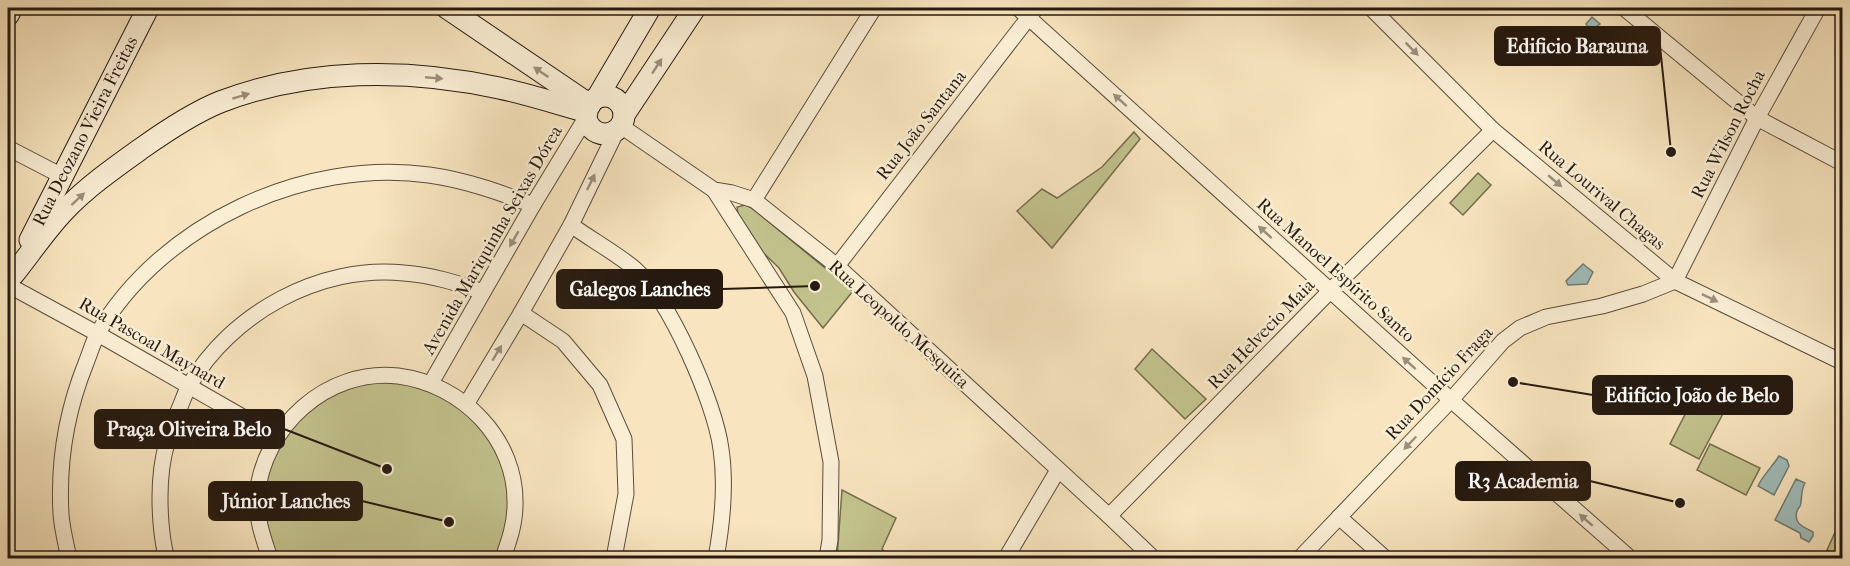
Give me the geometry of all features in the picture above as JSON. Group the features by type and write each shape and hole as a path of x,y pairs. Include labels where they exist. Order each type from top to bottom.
{"street":[{"path":"8,15 12,8"},
{"name":"Rua Deozano Vieira Freitas","path":"9,282 146,8"},
{"path":"447,8 590,108"},
{"path":"621,124 606,134 595,131 588,122 590,108 650,8"},
{"path":"467,403 571,225 621,124 695,8"},
{"path":"754,200 874,8"},
{"name":"Rua Lourival Chagas","path":"1371,8 1492,130 1675,281 1842,362"},
{"path":"1624,8 1757,118 1842,163"},
{"name":"Rua Wilson Rocha","path":"1675,281 1757,118 1818,8"},
{"name":"Rua João Santana","path":"837,266 1027,11"},
{"name":"Rua Manoel Espírito Santo","path":"1027,11 1330,291 1630,558"},
{"path":"9,282 63,212 102,176 171,129 220,102 285,83 343,75 409,76 450,79 590,108"},
{"path":"590,108 602,97 613,98 621,105 621,124"},
{"name":"Avenida Mariquinha Seixas Dórea","path":"431,383 590,108"},
{"name":"Rua Leopoldo Mesquita","path":"621,124 714,190 754,200 837,266 1153,558"},
{"name":"Rua Helvecio Maia","path":"1109,516 1492,130"},
{"path":"8,148 62,176"},
{"path":"69,558 61,514 62,452 75,391 98,334 130,290 170,251 215,220 275,192 318,180 372,173 428,175 482,185 533,205"},
{"path":"714,190 793,313 815,376 831,462 830,540 826,558"},
{"path":"571,225 635,270 657,295 706,392 721,449 723,520 716,558"},
{"path":"167,558 158,493 161,462 167,438 189,386 213,352 244,323 279,299 318,283 359,274 402,272 444,278 483,292"},
{"name":"Rua Domício Fraga","path":"1300,558 1451,400 1503,341 1520,328 1546,317 1602,306 1643,294 1675,281"},
{"name":"Rua Pascoal Maynard","path":"9,282 276,436"},
{"path":"521,313 563,341 600,385 624,439 626,494 614,558"},
{"path":"270,558 260,529 257,497 263,466 276,436 299,410 328,389 361,378 397,376 431,383 467,403 488,424 503,448 513,476 515,504 512,533 503,558"},
{"path":"1006,558 1058,470"},
{"path":"1339,517 1385,558"}],"green space":[{"path":"1134,132 1140,139 1052,248 1017,211 1042,189 1057,198 1102,167"},
{"path":"1478,173 1491,185 1463,215 1450,203"},
{"path":"745,205 752,208 853,291 823,328 794,292 779,268 741,231 737,207"},
{"path":"1152,349 1206,399 1185,419 1135,369"},
{"path":"374,381 413,383 450,397 480,422 501,455 511,492 509,531 498,558 276,558 264,526 264,483 279,443 304,412 336,391"},
{"path":"1697,391 1727,406 1699,459 1670,444"},
{"path":"1710,444 1760,468 1746,495 1697,470"},
{"path":"842,490 896,518 882,549 888,555 886,558 837,558"},
{"path":"1842,517 1842,558 1827,550"}],"water":[{"path":"1592,17 1600,24 1596,27 1604,35 1604,41 1600,43 1604,49 1594,49 1591,44 1593,40 1585,33 1588,27 1586,24"},
{"path":"1583,264 1593,272 1587,284 1568,285 1566,281"},
{"path":"1779,456 1787,460 1789,466 1774,495 1758,486"},
{"path":"1796,479 1805,483 1796,515 1800,524 1813,532 1809,542 1801,538 1800,533 1775,520"}],"place":[{"name":"Edificio Barauna","path":"1671,152"},
{"name":"Galegos Lanches","path":"815,286"},
{"name":"Edifício João de Belo","path":"1513,382"},
{"name":"Praça Oliveira Belo","path":"387,469"},
{"name":"R3 Academia","path":"1680,503"},
{"name":"Júnior Lanches","path":"449,522"}]}
